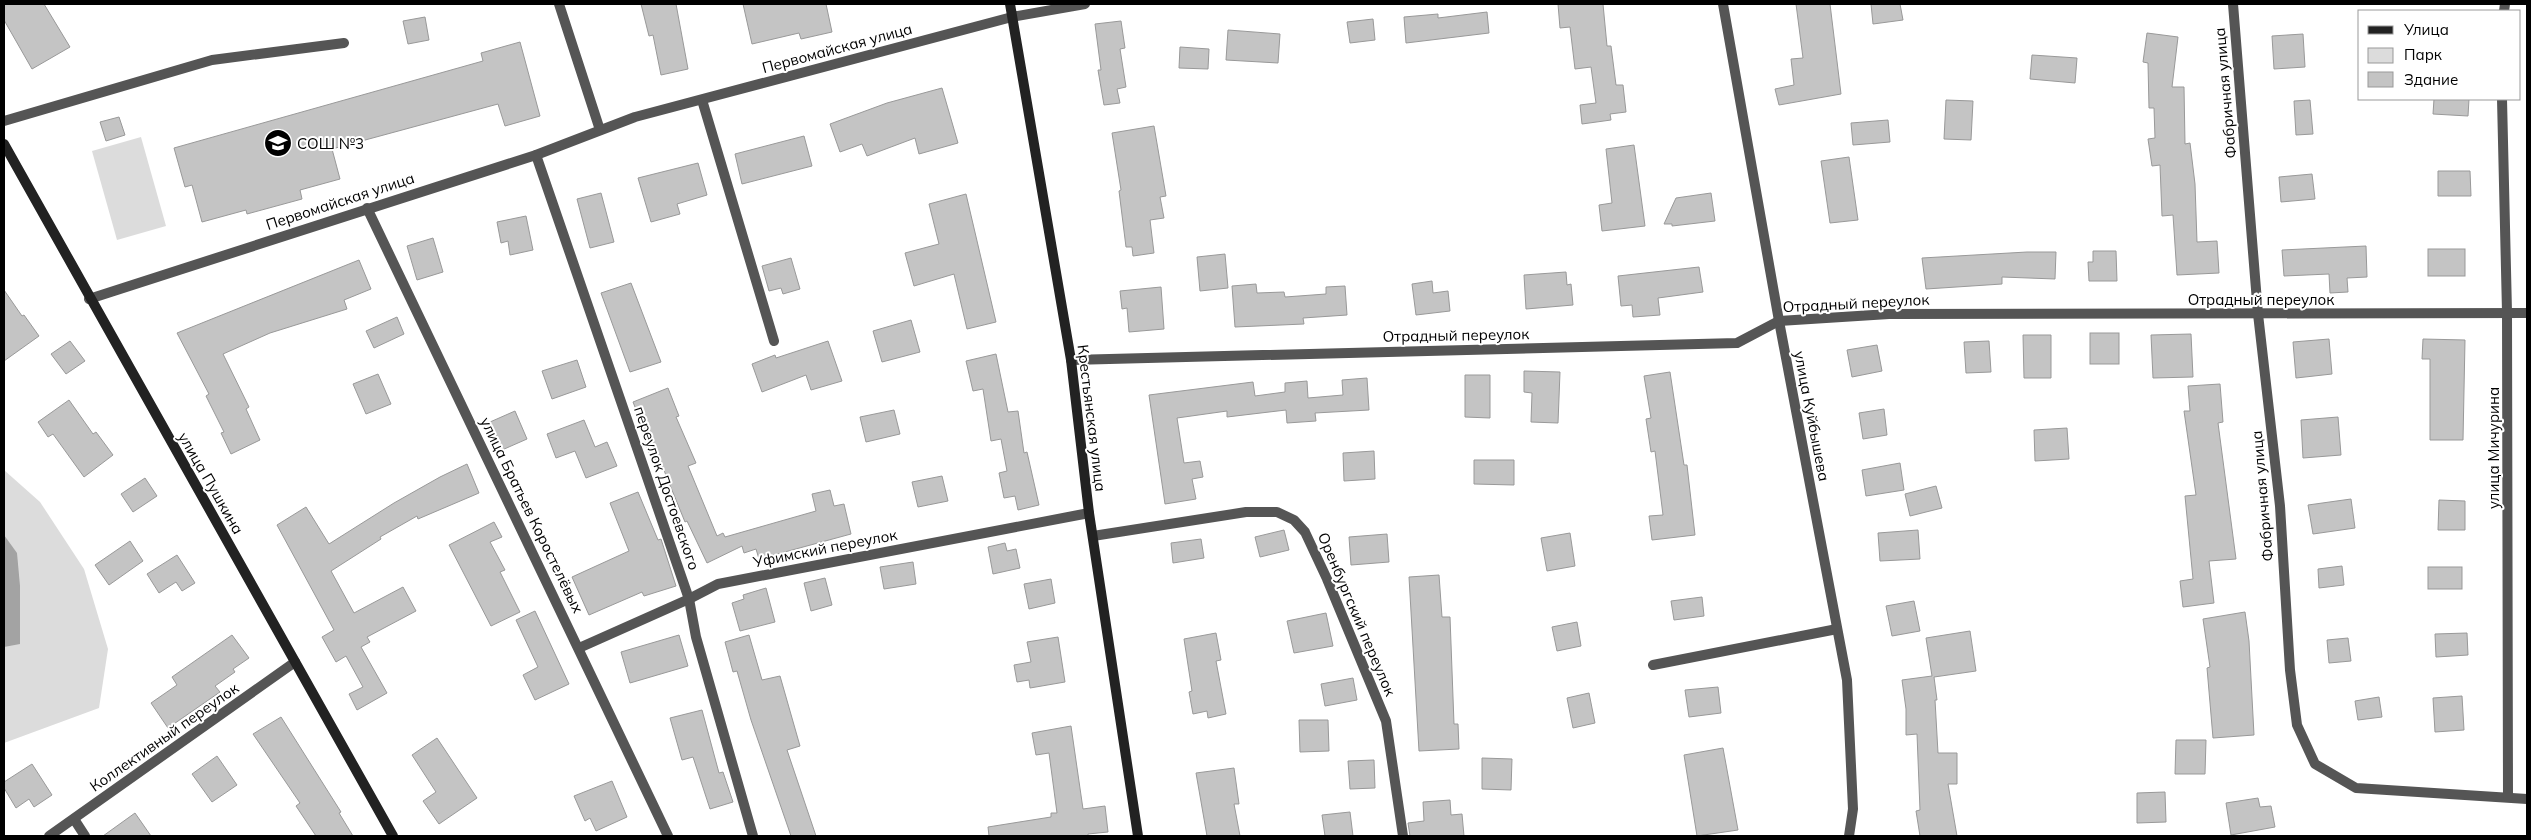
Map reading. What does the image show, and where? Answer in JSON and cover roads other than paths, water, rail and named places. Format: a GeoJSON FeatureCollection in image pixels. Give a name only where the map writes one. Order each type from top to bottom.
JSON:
{"type":"FeatureCollection","features":[{"type":"Feature","properties":{"kind":"street"},"geometry":{"type":"LineString","coordinates":[[559,4],[600,130]]}},
{"type":"Feature","properties":{"kind":"street","name":"Крестьянская улица"},"geometry":{"type":"LineString","coordinates":[[1010,4],[1071,360],[1089,512],[1138,836]]}},
{"type":"Feature","properties":{"kind":"street","name":"Первомайская улица"},"geometry":{"type":"LineString","coordinates":[[89,299],[536,155],[635,117],[1012,17],[1085,4]]}},
{"type":"Feature","properties":{"kind":"street","name":"улица Куйбышева"},"geometry":{"type":"LineString","coordinates":[[1723,4],[1778,321],[1847,680],[1853,809],[1849,836]]}},
{"type":"Feature","properties":{"kind":"street","name":"Фабричная улица"},"geometry":{"type":"LineString","coordinates":[[2233,4],[2258,314],[2280,506],[2290,670],[2297,725],[2315,764],[2356,788],[2527,799]]}},
{"type":"Feature","properties":{"kind":"street"},"geometry":{"type":"LineString","coordinates":[[4,121],[212,60],[344,44]]}},
{"type":"Feature","properties":{"kind":"street"},"geometry":{"type":"LineString","coordinates":[[702,100],[774,341]]}},
{"type":"Feature","properties":{"kind":"street","name":"улица Мичурина"},"geometry":{"type":"LineString","coordinates":[[2502,100],[2507,312],[2508,797]]}},
{"type":"Feature","properties":{"kind":"street","name":"улица Пушкина"},"geometry":{"type":"LineString","coordinates":[[4,144],[89,299],[393,836]]}},
{"type":"Feature","properties":{"kind":"street","name":"переулок Достоевского"},"geometry":{"type":"LineString","coordinates":[[536,155],[689,600],[696,638],[753,836]]}},
{"type":"Feature","properties":{"kind":"street","name":"улица Братьев Коростелёвых"},"geometry":{"type":"LineString","coordinates":[[367,208],[668,836]]}},
{"type":"Feature","properties":{"kind":"street","name":"Отрадный переулок"},"geometry":{"type":"LineString","coordinates":[[1071,360],[1737,343],[1778,321],[1890,314],[2527,313]]}},
{"type":"Feature","properties":{"kind":"street","name":"Уфимский переулок"},"geometry":{"type":"LineString","coordinates":[[579,648],[689,600],[718,584],[1089,512]]}},
{"type":"Feature","properties":{"kind":"street","name":"Оренбургский переулок"},"geometry":{"type":"LineString","coordinates":[[1093,536],[1246,512],[1277,512],[1294,520],[1305,532],[1327,579],[1386,721],[1403,836]]}},
{"type":"Feature","properties":{"kind":"street"},"geometry":{"type":"LineString","coordinates":[[1654,665],[1837,628]]}},
{"type":"Feature","properties":{"kind":"street","name":"Коллективный переулок"},"geometry":{"type":"LineString","coordinates":[[50,836],[295,662]]}},
{"type":"Feature","properties":{"kind":"street"},"geometry":{"type":"LineString","coordinates":[[74,819],[85,836]]}},
{"type":"Feature","properties":{"kind":"place","name":"СОШ №3"},"geometry":{"type":"Point","coordinates":[278,143]}}]}
